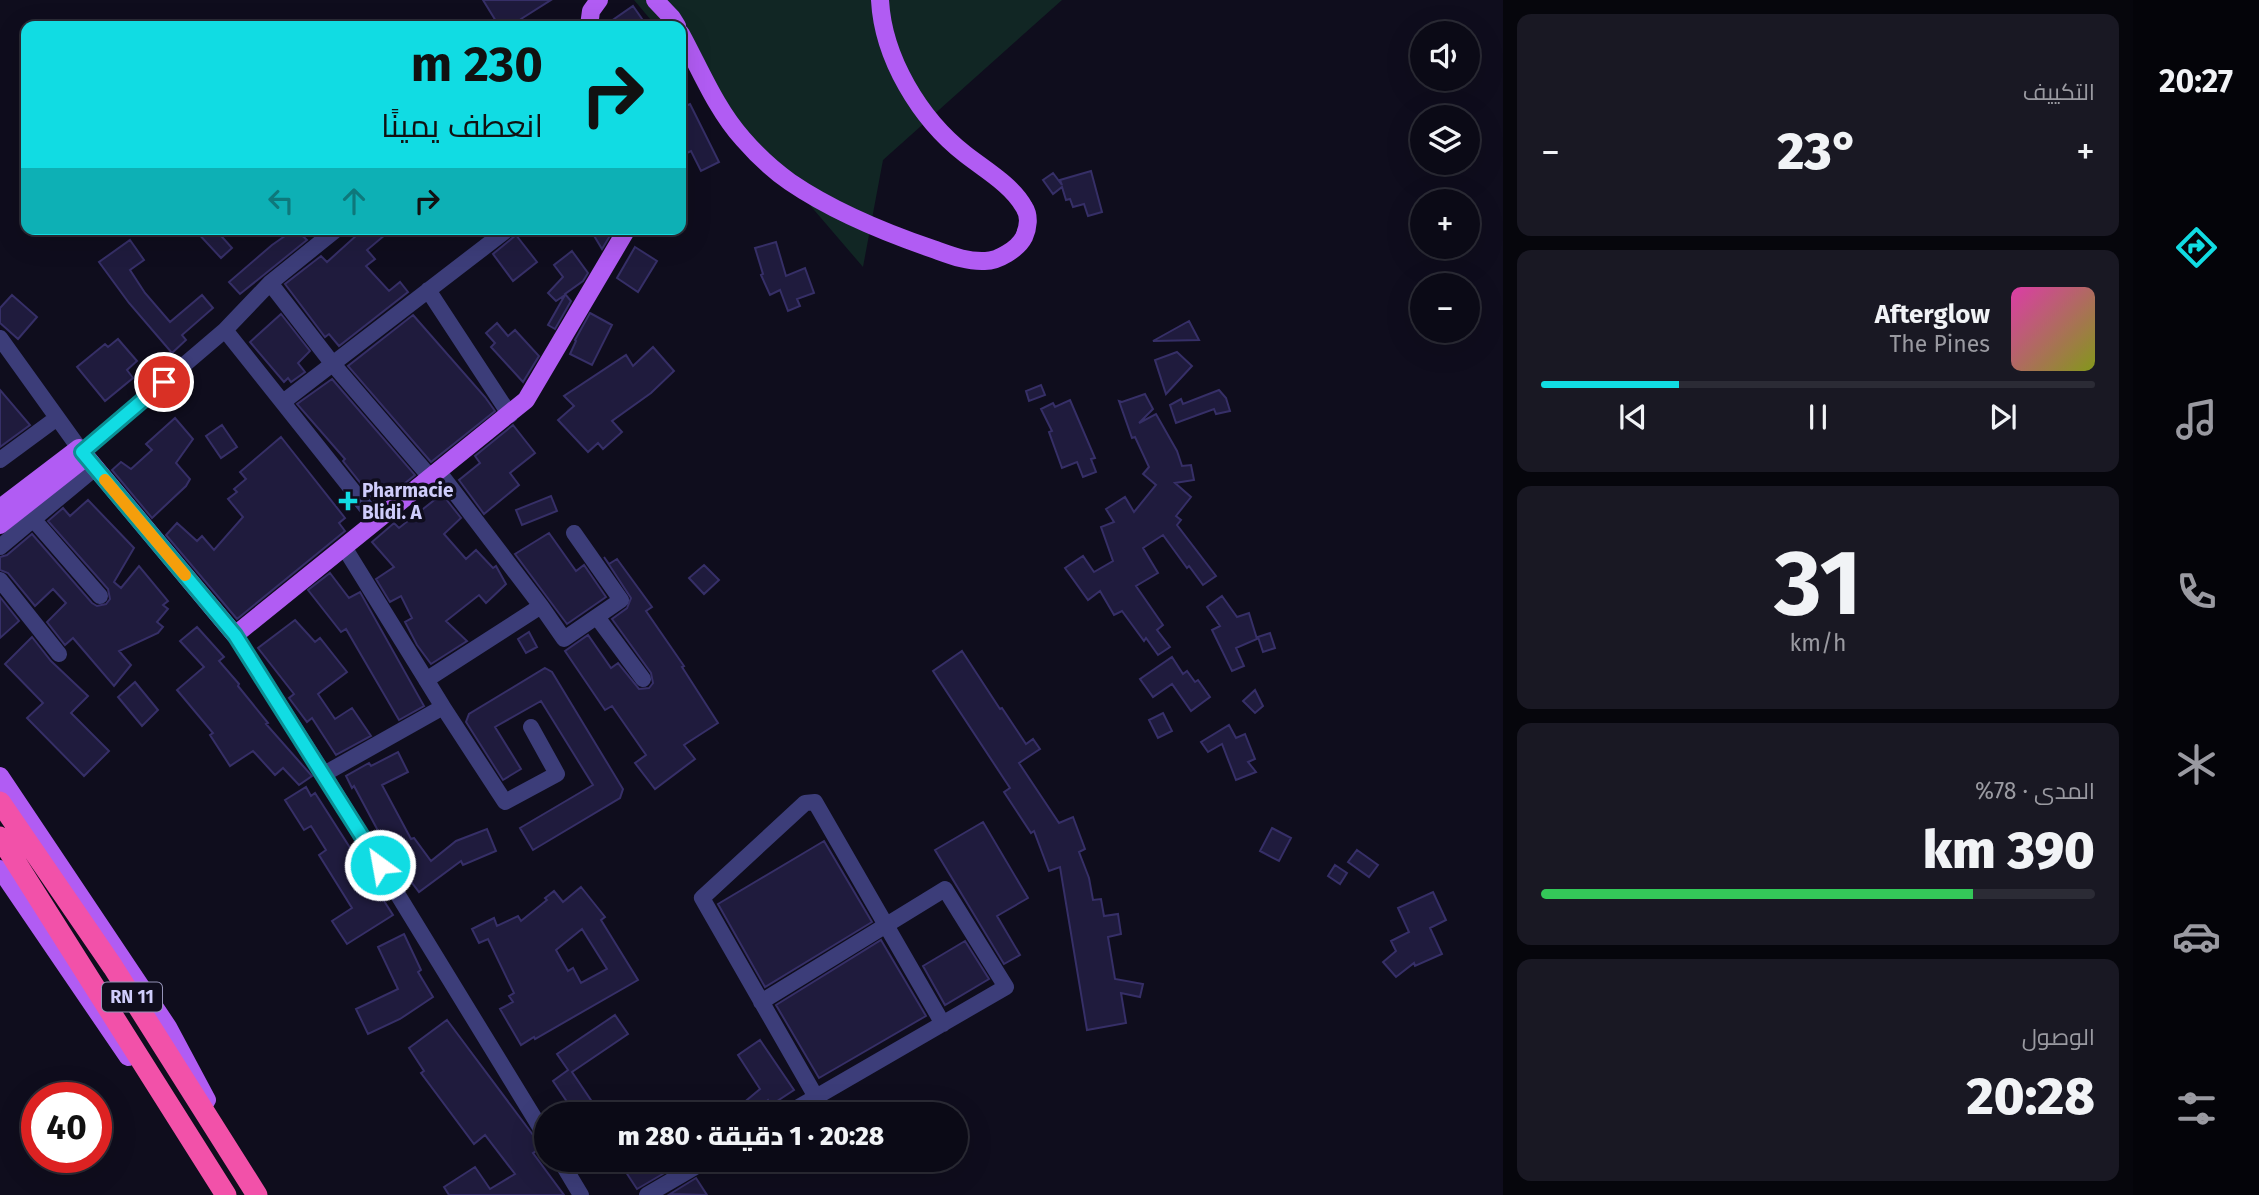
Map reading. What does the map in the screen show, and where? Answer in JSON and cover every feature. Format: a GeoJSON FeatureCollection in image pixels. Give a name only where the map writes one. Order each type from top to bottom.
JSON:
{"type":"FeatureCollection","features":[{"type":"Feature","properties":{"kind":"highway","name":"RN 11"},"geometry":{"type":"LineString","coordinates":[[0,802],[113,967],[258,1195]]}},
{"type":"Feature","properties":{"kind":"highway","name":"RN 11"},"geometry":{"type":"LineString","coordinates":[[0,836],[226,1195]]}},
{"type":"Feature","properties":{"kind":"main road"},"geometry":{"type":"LineString","coordinates":[[590,21],[591,11],[599,0]]}},
{"type":"Feature","properties":{"kind":"main road"},"geometry":{"type":"LineString","coordinates":[[655,0],[674,21]]}},
{"type":"Feature","properties":{"kind":"main road"},"geometry":{"type":"LineString","coordinates":[[686,43],[727,119],[761,158],[788,181],[836,210],[890,235],[962,259],[987,262],[1005,255],[1023,239],[1029,223],[1025,208],[1011,191],[961,151],[934,125],[914,97],[887,40],[880,0]]}},
{"type":"Feature","properties":{"kind":"main road"},"geometry":{"type":"LineString","coordinates":[[86,456],[235,635],[526,400],[623,235]]}},
{"type":"Feature","properties":{"kind":"main road"},"geometry":{"type":"LineString","coordinates":[[0,508],[86,456]]}},
{"type":"Feature","properties":{"kind":"main road"},"geometry":{"type":"LineString","coordinates":[[0,525],[86,456]]}},
{"type":"Feature","properties":{"kind":"main road"},"geometry":{"type":"LineString","coordinates":[[0,776],[168,1027],[258,1195]]}},
{"type":"Feature","properties":{"kind":"main road"},"geometry":{"type":"LineString","coordinates":[[0,869],[77,985],[226,1195]]}},
{"type":"Feature","properties":{"kind":"street"},"geometry":{"type":"LineString","coordinates":[[0,547],[33,519],[86,456],[225,330],[270,283],[330,235]]}},
{"type":"Feature","properties":{"kind":"street"},"geometry":{"type":"LineString","coordinates":[[283,401],[500,235]]}},
{"type":"Feature","properties":{"kind":"street"},"geometry":{"type":"LineString","coordinates":[[270,283],[332,363],[435,475],[541,606],[564,639],[621,600],[574,533]]}},
{"type":"Feature","properties":{"kind":"street"},"geometry":{"type":"LineString","coordinates":[[428,290],[510,415]]}},
{"type":"Feature","properties":{"kind":"street"},"geometry":{"type":"LineString","coordinates":[[225,330],[377,521]]}},
{"type":"Feature","properties":{"kind":"street"},"geometry":{"type":"LineString","coordinates":[[0,338],[86,456]]}},
{"type":"Feature","properties":{"kind":"street"},"geometry":{"type":"LineString","coordinates":[[0,460],[57,418]]}},
{"type":"Feature","properties":{"kind":"street"},"geometry":{"type":"LineString","coordinates":[[33,519],[100,596]]}},
{"type":"Feature","properties":{"kind":"street"},"geometry":{"type":"LineString","coordinates":[[344,547],[505,802],[557,774],[531,727]]}},
{"type":"Feature","properties":{"kind":"street"},"geometry":{"type":"LineString","coordinates":[[0,580],[59,654]]}},
{"type":"Feature","properties":{"kind":"street"},"geometry":{"type":"LineString","coordinates":[[426,680],[541,606]]}},
{"type":"Feature","properties":{"kind":"street"},"geometry":{"type":"LineString","coordinates":[[597,617],[643,679]]}},
{"type":"Feature","properties":{"kind":"street"},"geometry":{"type":"LineString","coordinates":[[235,635],[324,774],[534,1118]]}},
{"type":"Feature","properties":{"kind":"street"},"geometry":{"type":"LineString","coordinates":[[324,774],[443,707]]}},
{"type":"Feature","properties":{"kind":"street"},"geometry":{"type":"LineString","coordinates":[[816,1097],[702,898],[805,803],[815,802],[943,1024]]}},
{"type":"Feature","properties":{"kind":"street"},"geometry":{"type":"LineString","coordinates":[[761,1002],[945,889],[1006,987],[807,1102]]}},
{"type":"Feature","properties":{"kind":"street"},"geometry":{"type":"LineString","coordinates":[[567,1172],[580,1195]]}},
{"type":"Feature","properties":{"kind":"street"},"geometry":{"type":"LineString","coordinates":[[647,1195],[686,1172]]}},
{"type":"Feature","properties":{"kind":"green space"},"geometry":{"type":"Polygon","coordinates":[[[634,0],[1062,0],[883,160],[863,267],[686,61],[686,21],[652,21],[634,0]]]}},
{"type":"Feature","properties":{"kind":"building"},"geometry":{"type":"Polygon","coordinates":[[[483,0],[551,0],[521,19],[522,21],[496,21],[483,0]]]}},
{"type":"Feature","properties":{"kind":"building"},"geometry":{"type":"Polygon","coordinates":[[[633,6],[644,21],[611,21],[633,6]]]}},
{"type":"Feature","properties":{"kind":"building"},"geometry":{"type":"Polygon","coordinates":[[[690,104],[719,162],[701,171],[691,151],[686,154],[686,106],[690,104]]]}},
{"type":"Feature","properties":{"kind":"building"},"geometry":{"type":"Polygon","coordinates":[[[1091,171],[1102,212],[1088,216],[1084,204],[1073,207],[1070,199],[1066,200],[1062,187],[1053,194],[1043,180],[1053,173],[1062,185],[1060,180],[1091,171]]]}},
{"type":"Feature","properties":{"kind":"building"},"geometry":{"type":"Polygon","coordinates":[[[200,235],[220,235],[232,248],[221,258],[200,235]]]}},
{"type":"Feature","properties":{"kind":"building"},"geometry":{"type":"Polygon","coordinates":[[[286,235],[302,235],[307,240],[240,294],[229,282],[286,235]]]}},
{"type":"Feature","properties":{"kind":"building"},"geometry":{"type":"Polygon","coordinates":[[[357,235],[385,235],[367,250],[375,259],[366,266],[389,291],[400,282],[408,292],[339,346],[329,334],[325,337],[285,284],[321,256],[327,262],[357,235]]]}},
{"type":"Feature","properties":{"kind":"building"},"geometry":{"type":"Polygon","coordinates":[[[516,235],[537,262],[513,281],[493,254],[516,235]]]}},
{"type":"Feature","properties":{"kind":"building"},"geometry":{"type":"Polygon","coordinates":[[[594,235],[610,235],[602,249],[594,235]]]}},
{"type":"Feature","properties":{"kind":"building"},"geometry":{"type":"Polygon","coordinates":[[[130,240],[144,260],[130,270],[145,293],[170,322],[202,295],[213,308],[182,335],[186,340],[172,353],[129,303],[99,262],[130,240]]]}},
{"type":"Feature","properties":{"kind":"building"},"geometry":{"type":"Polygon","coordinates":[[[776,242],[786,276],[805,268],[814,293],[797,299],[800,306],[788,311],[780,290],[770,295],[761,275],[763,274],[755,248],[776,242]]]}},
{"type":"Feature","properties":{"kind":"building"},"geometry":{"type":"Polygon","coordinates":[[[635,247],[657,261],[638,292],[617,278],[635,247]]]}},
{"type":"Feature","properties":{"kind":"building"},"geometry":{"type":"Polygon","coordinates":[[[572,251],[588,273],[583,281],[565,294],[571,301],[555,329],[548,325],[565,295],[556,301],[548,293],[563,277],[554,265],[572,251]]]}},
{"type":"Feature","properties":{"kind":"building"},"geometry":{"type":"Polygon","coordinates":[[[12,295],[37,317],[18,339],[0,323],[0,308],[12,295]]]}},
{"type":"Feature","properties":{"kind":"building"},"geometry":{"type":"Polygon","coordinates":[[[590,313],[612,325],[592,365],[570,354],[590,313]]]}},
{"type":"Feature","properties":{"kind":"building"},"geometry":{"type":"Polygon","coordinates":[[[281,314],[310,351],[298,363],[305,372],[291,382],[288,378],[284,382],[250,342],[281,314]]]}},
{"type":"Feature","properties":{"kind":"building"},"geometry":{"type":"Polygon","coordinates":[[[413,315],[495,411],[431,462],[348,366],[413,315]]]}},
{"type":"Feature","properties":{"kind":"building"},"geometry":{"type":"Polygon","coordinates":[[[1189,321],[1199,340],[1153,341],[1189,321]]]}},
{"type":"Feature","properties":{"kind":"building"},"geometry":{"type":"Polygon","coordinates":[[[497,323],[508,336],[515,330],[539,356],[523,382],[491,347],[495,343],[486,333],[497,323]]]}},
{"type":"Feature","properties":{"kind":"building"},"geometry":{"type":"Polygon","coordinates":[[[118,339],[137,361],[127,370],[133,378],[105,401],[77,367],[105,344],[108,347],[118,339]]]}},
{"type":"Feature","properties":{"kind":"building"},"geometry":{"type":"Polygon","coordinates":[[[653,347],[674,371],[651,393],[612,421],[622,432],[603,449],[598,443],[588,452],[558,420],[574,406],[564,396],[626,355],[633,366],[653,347]]]}},
{"type":"Feature","properties":{"kind":"building"},"geometry":{"type":"Polygon","coordinates":[[[1177,352],[1192,366],[1166,394],[1155,360],[1177,352]]]}},
{"type":"Feature","properties":{"kind":"building"},"geometry":{"type":"Polygon","coordinates":[[[332,379],[415,475],[378,505],[343,461],[345,459],[297,404],[332,379]]]}},
{"type":"Feature","properties":{"kind":"building"},"geometry":{"type":"Polygon","coordinates":[[[1041,385],[1045,395],[1029,401],[1026,391],[1041,385]]]}},
{"type":"Feature","properties":{"kind":"building"},"geometry":{"type":"Polygon","coordinates":[[[0,390],[30,425],[0,447],[0,390]]]}},
{"type":"Feature","properties":{"kind":"building"},"geometry":{"type":"Polygon","coordinates":[[[1219,390],[1226,398],[1230,411],[1216,414],[1214,409],[1176,423],[1170,405],[1181,399],[1183,404],[1219,390]]]}},
{"type":"Feature","properties":{"kind":"building"},"geometry":{"type":"Polygon","coordinates":[[[1145,394],[1153,409],[1139,423],[1156,414],[1177,451],[1182,466],[1191,465],[1194,480],[1175,483],[1191,497],[1176,516],[1181,520],[1177,525],[1216,576],[1203,585],[1163,535],[1143,548],[1158,573],[1136,586],[1163,625],[1157,630],[1170,647],[1158,655],[1122,611],[1114,615],[1100,591],[1088,600],[1065,568],[1083,556],[1094,572],[1113,561],[1101,527],[1114,522],[1106,509],[1125,497],[1134,512],[1156,485],[1143,474],[1149,467],[1135,437],[1132,438],[1119,401],[1145,394]]]}},
{"type":"Feature","properties":{"kind":"building"},"geometry":{"type":"Polygon","coordinates":[[[1070,400],[1095,458],[1091,459],[1096,472],[1083,477],[1077,462],[1062,468],[1049,432],[1052,431],[1041,409],[1053,403],[1055,407],[1070,400]]]}},
{"type":"Feature","properties":{"kind":"building"},"geometry":{"type":"Polygon","coordinates":[[[175,418],[193,439],[176,463],[190,479],[152,518],[112,470],[121,462],[131,469],[152,450],[146,444],[175,418]]]}},
{"type":"Feature","properties":{"kind":"building"},"geometry":{"type":"Polygon","coordinates":[[[222,425],[237,447],[221,458],[206,436],[222,425]]]}},
{"type":"Feature","properties":{"kind":"building"},"geometry":{"type":"Polygon","coordinates":[[[513,425],[535,453],[510,473],[519,485],[484,514],[459,480],[480,463],[475,456],[513,425]]]}},
{"type":"Feature","properties":{"kind":"building"},"geometry":{"type":"Polygon","coordinates":[[[281,437],[345,518],[339,523],[345,531],[237,619],[166,535],[177,523],[197,541],[202,536],[214,550],[243,517],[228,499],[237,492],[234,489],[246,479],[240,472],[281,437]]]}},
{"type":"Feature","properties":{"kind":"building"},"geometry":{"type":"Polygon","coordinates":[[[442,494],[461,518],[444,534],[466,559],[476,550],[493,568],[496,566],[506,584],[486,603],[479,595],[446,621],[467,641],[431,664],[405,622],[412,618],[401,596],[390,602],[376,579],[394,567],[372,542],[394,523],[399,528],[442,494]]]}},
{"type":"Feature","properties":{"kind":"building"},"geometry":{"type":"Polygon","coordinates":[[[551,496],[557,511],[522,525],[516,510],[551,496]]]}},
{"type":"Feature","properties":{"kind":"building"},"geometry":{"type":"Polygon","coordinates":[[[88,500],[134,548],[114,582],[121,588],[139,566],[168,601],[163,605],[168,609],[157,622],[163,627],[158,633],[119,651],[131,665],[114,686],[73,638],[65,645],[47,622],[66,603],[53,589],[35,606],[8,573],[0,570],[0,557],[7,555],[32,534],[92,603],[97,606],[106,604],[110,599],[108,589],[48,521],[63,508],[70,516],[88,500]]]}},
{"type":"Feature","properties":{"kind":"building"},"geometry":{"type":"Polygon","coordinates":[[[549,533],[576,571],[584,565],[606,597],[567,624],[515,554],[549,533]]]}},
{"type":"Feature","properties":{"kind":"building"},"geometry":{"type":"Polygon","coordinates":[[[604,557],[609,564],[617,559],[652,607],[646,611],[684,666],[682,667],[718,723],[684,745],[695,759],[655,789],[635,763],[646,755],[612,706],[605,710],[565,651],[588,635],[611,668],[618,663],[639,689],[649,688],[653,683],[651,673],[612,619],[627,608],[631,598],[604,557]]]}},
{"type":"Feature","properties":{"kind":"building"},"geometry":{"type":"Polygon","coordinates":[[[704,565],[719,580],[704,594],[689,578],[704,565]]]}},
{"type":"Feature","properties":{"kind":"building"},"geometry":{"type":"Polygon","coordinates":[[[330,573],[349,598],[360,592],[424,706],[399,720],[346,629],[341,632],[308,590],[330,573]]]}},
{"type":"Feature","properties":{"kind":"building"},"geometry":{"type":"Polygon","coordinates":[[[1222,596],[1237,617],[1249,613],[1257,639],[1236,648],[1244,666],[1232,671],[1212,630],[1220,626],[1207,607],[1222,596]]]}},
{"type":"Feature","properties":{"kind":"building"},"geometry":{"type":"Polygon","coordinates":[[[0,597],[19,621],[0,638],[0,597]]]}},
{"type":"Feature","properties":{"kind":"building"},"geometry":{"type":"Polygon","coordinates":[[[295,620],[315,642],[320,638],[347,672],[318,694],[335,719],[352,708],[371,736],[336,755],[312,718],[307,722],[289,698],[294,694],[258,648],[295,620]]]}},
{"type":"Feature","properties":{"kind":"building"},"geometry":{"type":"Polygon","coordinates":[[[197,627],[224,657],[219,661],[239,684],[268,723],[266,724],[312,776],[299,785],[283,768],[275,775],[253,751],[230,766],[210,735],[213,733],[177,690],[204,667],[180,641],[197,627]]]}},
{"type":"Feature","properties":{"kind":"building"},"geometry":{"type":"Polygon","coordinates":[[[529,632],[537,647],[526,653],[518,639],[529,632]]]}},
{"type":"Feature","properties":{"kind":"building"},"geometry":{"type":"Polygon","coordinates":[[[1270,633],[1275,648],[1263,652],[1258,637],[1270,633]]]}},
{"type":"Feature","properties":{"kind":"building"},"geometry":{"type":"Polygon","coordinates":[[[32,637],[51,661],[88,696],[71,713],[109,751],[84,776],[27,718],[43,703],[5,664],[32,637]]]}},
{"type":"Feature","properties":{"kind":"building"},"geometry":{"type":"Polygon","coordinates":[[[962,651],[1026,744],[1033,739],[1040,749],[1019,763],[1059,823],[1073,817],[1085,849],[1079,852],[1089,878],[1093,900],[1101,899],[1104,916],[1118,914],[1121,934],[1108,937],[1115,979],[1143,984],[1140,997],[1121,993],[1126,1023],[1087,1030],[1060,867],[1049,871],[1034,831],[1031,833],[1004,792],[1010,788],[933,671],[962,651]]]}},
{"type":"Feature","properties":{"kind":"building"},"geometry":{"type":"Polygon","coordinates":[[[1172,657],[1183,674],[1187,671],[1195,682],[1198,680],[1210,697],[1191,711],[1172,684],[1153,697],[1140,679],[1172,657]]]}},
{"type":"Feature","properties":{"kind":"building"},"geometry":{"type":"Polygon","coordinates":[[[545,668],[552,672],[623,789],[620,798],[533,850],[520,828],[593,785],[541,701],[495,727],[521,769],[503,780],[466,722],[469,714],[545,668]]]}},
{"type":"Feature","properties":{"kind":"building"},"geometry":{"type":"Polygon","coordinates":[[[135,682],[158,710],[142,726],[118,697],[135,682]]]}},
{"type":"Feature","properties":{"kind":"building"},"geometry":{"type":"Polygon","coordinates":[[[1255,690],[1263,706],[1255,713],[1243,701],[1255,690]]]}},
{"type":"Feature","properties":{"kind":"building"},"geometry":{"type":"Polygon","coordinates":[[[1163,713],[1172,731],[1158,738],[1149,720],[1163,713]]]}},
{"type":"Feature","properties":{"kind":"building"},"geometry":{"type":"Polygon","coordinates":[[[1229,725],[1236,738],[1245,734],[1255,759],[1248,762],[1256,772],[1236,780],[1222,744],[1208,752],[1201,742],[1229,725]]]}},
{"type":"Feature","properties":{"kind":"building"},"geometry":{"type":"Polygon","coordinates":[[[398,752],[408,772],[382,785],[411,839],[414,838],[431,861],[456,841],[487,829],[496,851],[463,865],[461,861],[419,892],[391,855],[346,776],[369,763],[371,766],[398,752]]]}},
{"type":"Feature","properties":{"kind":"building"},"geometry":{"type":"Polygon","coordinates":[[[306,787],[311,796],[315,793],[393,915],[347,944],[332,921],[352,908],[319,855],[326,850],[311,826],[304,830],[285,800],[306,787]]]}},
{"type":"Feature","properties":{"kind":"building"},"geometry":{"type":"Polygon","coordinates":[[[983,822],[1028,898],[997,916],[1020,955],[1004,964],[935,850],[983,822]]]}},
{"type":"Feature","properties":{"kind":"building"},"geometry":{"type":"Polygon","coordinates":[[[1272,828],[1291,838],[1279,861],[1260,851],[1272,828]]]}},
{"type":"Feature","properties":{"kind":"building"},"geometry":{"type":"Polygon","coordinates":[[[824,841],[872,922],[765,987],[718,904],[824,841]]]}},
{"type":"Feature","properties":{"kind":"building"},"geometry":{"type":"Polygon","coordinates":[[[1357,850],[1378,865],[1369,877],[1348,862],[1357,850]]]}},
{"type":"Feature","properties":{"kind":"building"},"geometry":{"type":"Polygon","coordinates":[[[1335,865],[1347,873],[1340,884],[1328,876],[1335,865]]]}},
{"type":"Feature","properties":{"kind":"building"},"geometry":{"type":"Polygon","coordinates":[[[581,887],[605,917],[601,920],[638,980],[521,1045],[500,1009],[513,1002],[509,996],[514,993],[488,939],[479,943],[472,929],[494,918],[497,926],[518,916],[521,921],[554,891],[563,902],[581,887]],[[582,929],[556,950],[568,971],[573,968],[581,983],[607,969],[582,929]]]}},
{"type":"Feature","properties":{"kind":"building"},"geometry":{"type":"Polygon","coordinates":[[[1433,892],[1446,920],[1430,928],[1442,954],[1415,966],[1414,963],[1396,977],[1383,962],[1396,951],[1391,941],[1409,932],[1398,908],[1433,892]]]}},
{"type":"Feature","properties":{"kind":"building"},"geometry":{"type":"Polygon","coordinates":[[[404,934],[421,970],[418,972],[433,997],[400,1019],[368,1034],[356,1009],[398,989],[378,947],[404,934]]]}},
{"type":"Feature","properties":{"kind":"building"},"geometry":{"type":"Polygon","coordinates":[[[881,940],[926,1016],[819,1078],[776,1005],[881,940]]]}},
{"type":"Feature","properties":{"kind":"building"},"geometry":{"type":"Polygon","coordinates":[[[965,941],[989,979],[945,1005],[923,966],[965,941]]]}},
{"type":"Feature","properties":{"kind":"building"},"geometry":{"type":"Polygon","coordinates":[[[615,1015],[628,1034],[572,1072],[592,1102],[567,1102],[553,1081],[568,1070],[557,1054],[615,1015]]]}},
{"type":"Feature","properties":{"kind":"building"},"geometry":{"type":"Polygon","coordinates":[[[447,1020],[534,1136],[534,1172],[547,1172],[564,1195],[449,1195],[444,1187],[475,1167],[490,1189],[515,1174],[485,1135],[474,1144],[421,1073],[424,1071],[409,1048],[447,1020]]]}},
{"type":"Feature","properties":{"kind":"building"},"geometry":{"type":"Polygon","coordinates":[[[760,1040],[794,1090],[776,1102],[744,1102],[760,1089],[738,1055],[760,1040]]]}},
{"type":"Feature","properties":{"kind":"building"},"geometry":{"type":"Polygon","coordinates":[[[626,1172],[666,1172],[637,1189],[626,1172]]]}},
{"type":"Feature","properties":{"kind":"building"},"geometry":{"type":"Polygon","coordinates":[[[696,1178],[707,1195],[670,1194],[696,1178]]]}},
{"type":"Feature","properties":{"kind":"slow traffic"},"geometry":{"type":"LineString","coordinates":[[105,480],[185,575]]}},
{"type":"Feature","properties":{"kind":"place","name":"Pharmacie Blidi. A"},"geometry":{"type":"Point","coordinates":[348,501]}},
{"type":"Feature","properties":{"kind":"route"},"geometry":{"type":"LineString","coordinates":[[164,382],[82,452],[235,635],[380,865]]}}]}
